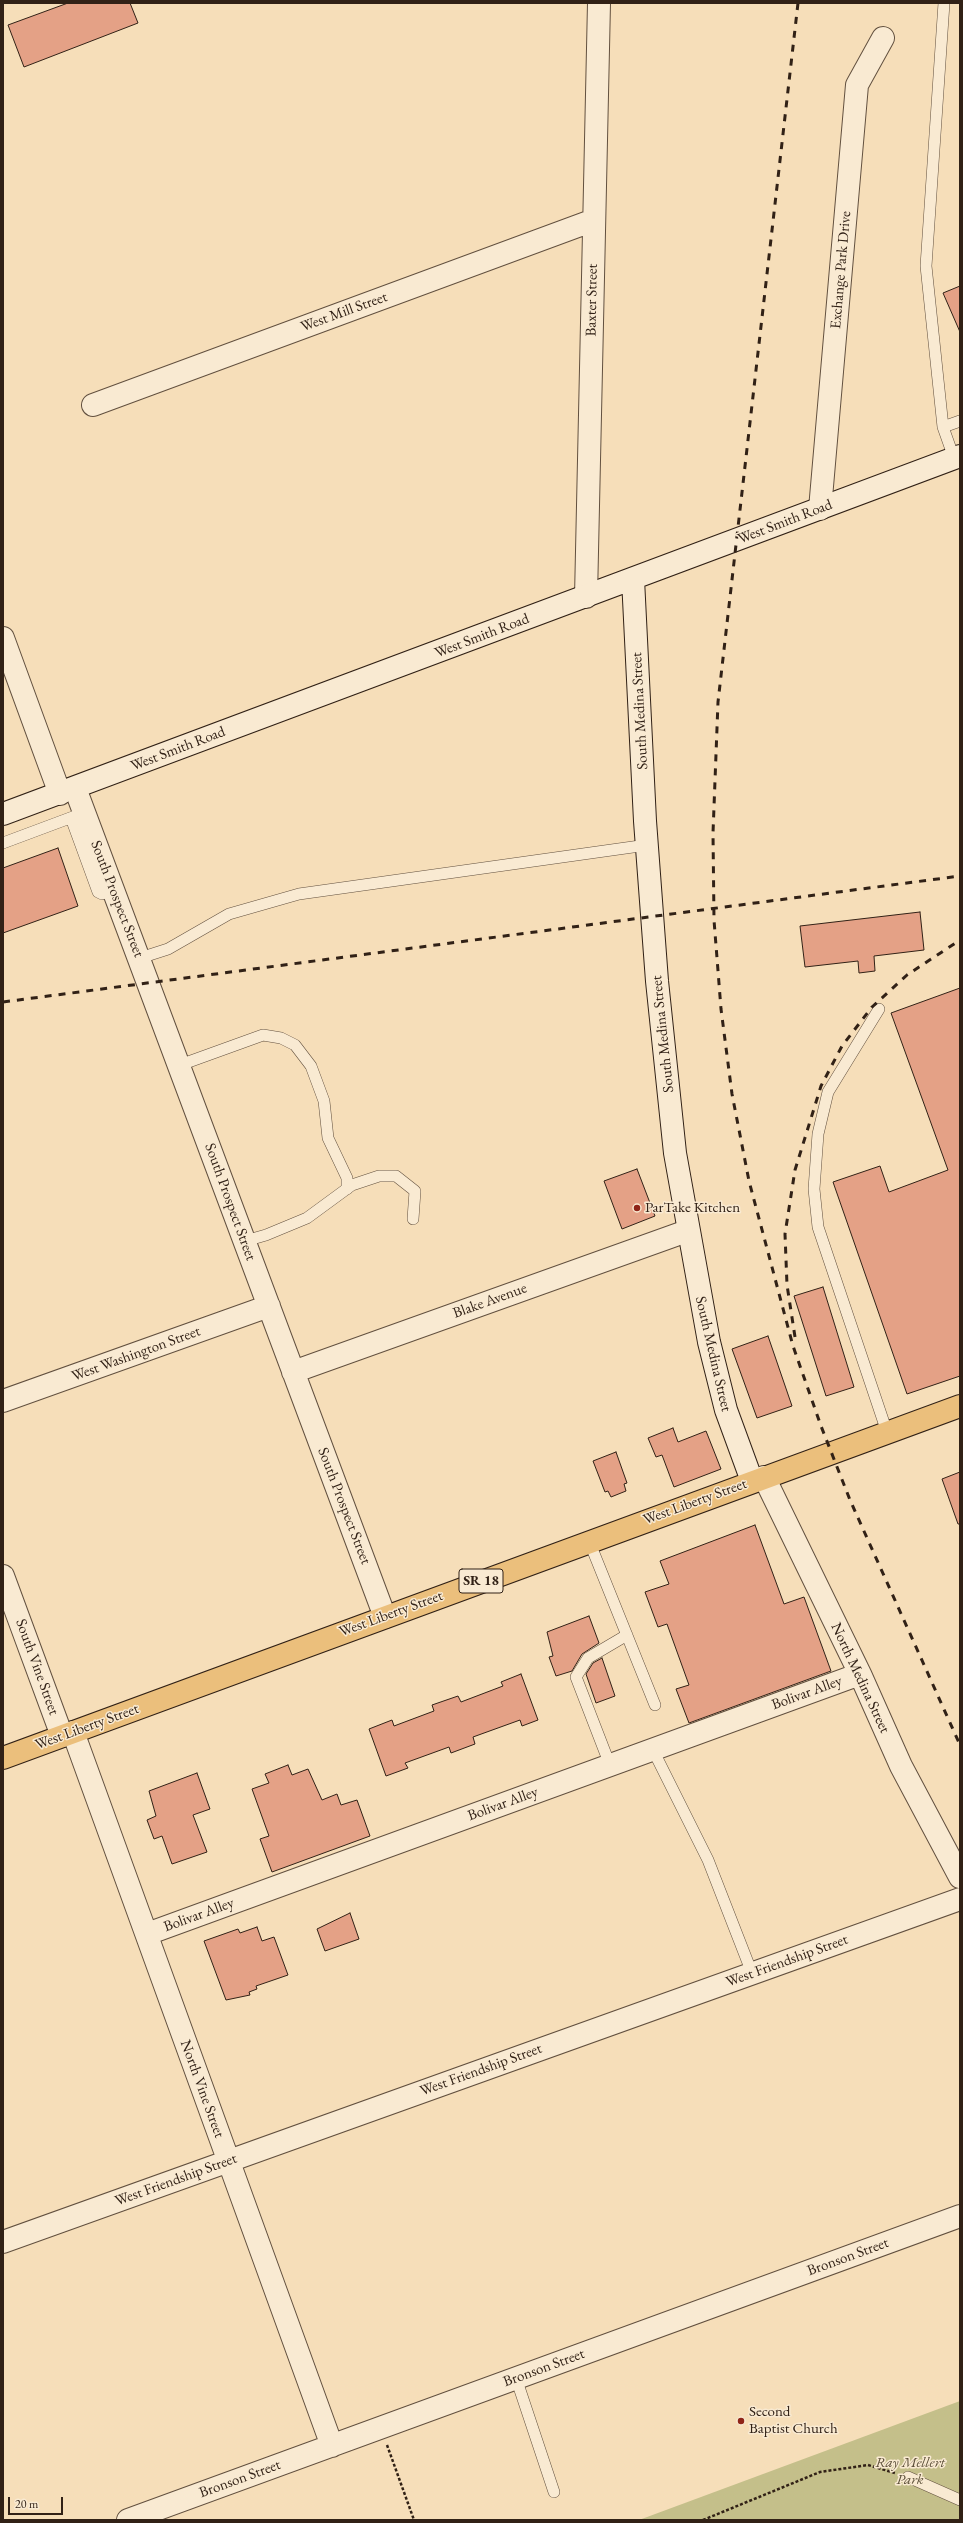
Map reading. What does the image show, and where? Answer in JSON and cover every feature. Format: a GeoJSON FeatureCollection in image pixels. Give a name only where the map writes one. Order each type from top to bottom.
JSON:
{"type":"FeatureCollection","features":[{"type":"Feature","properties":{"kind":"highway","name":"West Liberty Street"},"geometry":{"type":"LineString","coordinates":[[3,1758],[385,1616],[960,1406]]}},
{"type":"Feature","properties":{"kind":"street","name":"Baxter Street"},"geometry":{"type":"LineString","coordinates":[[586,597],[599,3]]}},
{"type":"Feature","properties":{"kind":"street","name":"Exchange Park Drive"},"geometry":{"type":"LineString","coordinates":[[820,509],[857,85],[883,38]]}},
{"type":"Feature","properties":{"kind":"street","name":"West Mill Street"},"geometry":{"type":"LineString","coordinates":[[93,405],[594,220]]}},
{"type":"Feature","properties":{"kind":"street","name":"West Smith Road"},"geometry":{"type":"LineString","coordinates":[[3,814],[957,457]]}},
{"type":"Feature","properties":{"kind":"street","name":"South Medina Street"},"geometry":{"type":"LineString","coordinates":[[633,578],[647,845],[662,1035],[675,1153],[709,1342],[726,1410],[758,1479]]}},
{"type":"Feature","properties":{"kind":"street","name":"South Prospect Street"},"geometry":{"type":"LineString","coordinates":[[3,638],[67,791],[114,890],[385,1616]]}},
{"type":"Feature","properties":{"kind":"street","name":"Blake Avenue"},"geometry":{"type":"LineString","coordinates":[[293,1372],[688,1231]]}},
{"type":"Feature","properties":{"kind":"street","name":"West Washington Street"},"geometry":{"type":"LineString","coordinates":[[3,1401],[269,1306]]}},
{"type":"Feature","properties":{"kind":"street","name":"North Medina Street"},"geometry":{"type":"LineString","coordinates":[[758,1479],[860,1674],[901,1766],[960,1877]]}},
{"type":"Feature","properties":{"kind":"street","name":"South Vine Street"},"geometry":{"type":"LineString","coordinates":[[3,1576],[68,1734]]}},
{"type":"Feature","properties":{"kind":"street","name":"Bolivar Alley"},"geometry":{"type":"LineString","coordinates":[[146,1934],[860,1674]]}},
{"type":"Feature","properties":{"kind":"street","name":"North Vine Street"},"geometry":{"type":"LineString","coordinates":[[68,1734],[146,1934],[332,2446]]}},
{"type":"Feature","properties":{"kind":"street","name":"West Friendship Street"},"geometry":{"type":"LineString","coordinates":[[3,2242],[960,1899]]}},
{"type":"Feature","properties":{"kind":"street","name":"Bronson Street"},"geometry":{"type":"LineString","coordinates":[[128,2520],[960,2216]]}},
{"type":"Feature","properties":{"kind":"lane"},"geometry":{"type":"LineString","coordinates":[[944,3],[926,266],[943,427],[957,457]]}},
{"type":"Feature","properties":{"kind":"lane"},"geometry":{"type":"LineString","coordinates":[[943,427],[960,421]]}},
{"type":"Feature","properties":{"kind":"lane"},"geometry":{"type":"LineString","coordinates":[[3,843],[78,815]]}},
{"type":"Feature","properties":{"kind":"lane"},"geometry":{"type":"LineString","coordinates":[[140,958],[168,949],[229,914],[299,894],[647,845]]}},
{"type":"Feature","properties":{"kind":"lane"},"geometry":{"type":"LineString","coordinates":[[879,1010],[828,1092],[818,1134],[814,1189],[818,1227],[887,1432]]}},
{"type":"Feature","properties":{"kind":"lane"},"geometry":{"type":"LineString","coordinates":[[180,1065],[262,1035],[281,1038],[295,1045],[311,1066],[324,1101],[328,1138],[347,1178],[347,1189]]}},
{"type":"Feature","properties":{"kind":"lane"},"geometry":{"type":"LineString","coordinates":[[245,1240],[266,1235],[307,1218],[347,1189],[379,1176],[396,1176],[415,1191],[413,1218]]}},
{"type":"Feature","properties":{"kind":"lane"},"geometry":{"type":"LineString","coordinates":[[589,1541],[655,1704]]}},
{"type":"Feature","properties":{"kind":"lane"},"geometry":{"type":"LineString","coordinates":[[610,1765],[576,1677],[588,1658],[627,1635]]}},
{"type":"Feature","properties":{"kind":"lane"},"geometry":{"type":"LineString","coordinates":[[653,1750],[708,1860],[752,1973]]}},
{"type":"Feature","properties":{"kind":"lane"},"geometry":{"type":"LineString","coordinates":[[516,2378],[554,2492]]}},
{"type":"Feature","properties":{"kind":"lane"},"geometry":{"type":"LineString","coordinates":[[908,2477],[960,2500]]}},
{"type":"Feature","properties":{"kind":"path"},"geometry":{"type":"LineString","coordinates":[[380,2428],[414,2520]]}},
{"type":"Feature","properties":{"kind":"path"},"geometry":{"type":"LineString","coordinates":[[703,2520],[820,2472],[868,2465],[908,2477]]}},
{"type":"Feature","properties":{"kind":"green space","name":"Ray Mellert Park"},"geometry":{"type":"Polygon","coordinates":[[[960,2401],[960,2520],[639,2520],[960,2401]]]}},
{"type":"Feature","properties":{"kind":"building"},"geometry":{"type":"Polygon","coordinates":[[[68,3],[130,3],[138,23],[24,67],[8,25],[68,3]]]}},
{"type":"Feature","properties":{"kind":"building"},"geometry":{"type":"Polygon","coordinates":[[[960,286],[960,332],[943,293],[960,286]]]}},
{"type":"Feature","properties":{"kind":"building"},"geometry":{"type":"Polygon","coordinates":[[[58,848],[78,906],[3,933],[3,868],[58,848]]]}},
{"type":"Feature","properties":{"kind":"building"},"geometry":{"type":"Polygon","coordinates":[[[920,912],[924,950],[874,956],[875,971],[859,973],[858,961],[805,967],[800,926],[920,912]]]}},
{"type":"Feature","properties":{"kind":"building"},"geometry":{"type":"Polygon","coordinates":[[[960,988],[960,1376],[907,1394],[833,1182],[880,1166],[889,1192],[948,1170],[891,1013],[960,988]]]}},
{"type":"Feature","properties":{"kind":"building"},"geometry":{"type":"Polygon","coordinates":[[[637,1169],[655,1216],[622,1229],[604,1181],[637,1169]]]}},
{"type":"Feature","properties":{"kind":"building"},"geometry":{"type":"Polygon","coordinates":[[[823,1287],[854,1387],[826,1396],[794,1296],[823,1287]]]}},
{"type":"Feature","properties":{"kind":"building"},"geometry":{"type":"Polygon","coordinates":[[[768,1336],[792,1406],[757,1418],[732,1349],[768,1336]]]}},
{"type":"Feature","properties":{"kind":"building"},"geometry":{"type":"Polygon","coordinates":[[[673,1428],[678,1442],[706,1431],[721,1469],[674,1487],[662,1455],[656,1457],[648,1438],[673,1428]]]}},
{"type":"Feature","properties":{"kind":"building"},"geometry":{"type":"Polygon","coordinates":[[[616,1452],[627,1483],[624,1484],[626,1491],[611,1497],[608,1491],[605,1492],[593,1461],[616,1452]]]}},
{"type":"Feature","properties":{"kind":"building"},"geometry":{"type":"Polygon","coordinates":[[[960,1472],[960,1524],[958,1524],[942,1479],[960,1472]]]}},
{"type":"Feature","properties":{"kind":"building"},"geometry":{"type":"Polygon","coordinates":[[[755,1525],[784,1604],[804,1597],[831,1671],[689,1723],[676,1689],[689,1685],[667,1624],[658,1627],[645,1592],[669,1584],[660,1561],[755,1525]]]}},
{"type":"Feature","properties":{"kind":"building"},"geometry":{"type":"Polygon","coordinates":[[[589,1616],[599,1643],[582,1654],[572,1671],[556,1676],[549,1657],[553,1656],[547,1632],[589,1616]]]}},
{"type":"Feature","properties":{"kind":"building"},"geometry":{"type":"Polygon","coordinates":[[[602,1658],[615,1696],[596,1703],[586,1674],[593,1663],[602,1658]]]}},
{"type":"Feature","properties":{"kind":"building"},"geometry":{"type":"Polygon","coordinates":[[[521,1674],[538,1720],[522,1726],[520,1720],[473,1737],[475,1744],[451,1753],[449,1747],[405,1763],[408,1768],[386,1776],[369,1729],[392,1720],[394,1726],[434,1711],[432,1705],[458,1696],[461,1702],[503,1686],[501,1682],[521,1674]]]}},
{"type":"Feature","properties":{"kind":"building"},"geometry":{"type":"Polygon","coordinates":[[[288,1765],[292,1775],[308,1769],[322,1800],[337,1794],[341,1805],[357,1800],[370,1836],[272,1872],[260,1839],[269,1836],[252,1789],[269,1783],[265,1774],[288,1765]]]}},
{"type":"Feature","properties":{"kind":"building"},"geometry":{"type":"Polygon","coordinates":[[[197,1773],[210,1809],[193,1815],[207,1852],[172,1864],[162,1836],[154,1839],[147,1820],[156,1816],[149,1791],[197,1773]]]}},
{"type":"Feature","properties":{"kind":"building"},"geometry":{"type":"Polygon","coordinates":[[[350,1913],[359,1939],[325,1951],[317,1929],[350,1913]]]}},
{"type":"Feature","properties":{"kind":"building"},"geometry":{"type":"Polygon","coordinates":[[[257,1927],[262,1941],[274,1937],[288,1975],[256,1986],[257,1989],[249,1992],[250,1995],[226,2000],[204,1941],[238,1929],[240,1933],[257,1927]]]}},
{"type":"Feature","properties":{"kind":"railway"},"geometry":{"type":"LineString","coordinates":[[798,3],[718,702],[713,833],[714,920],[721,1009],[732,1094],[749,1181],[793,1346],[821,1426],[850,1500],[960,1745]]}},
{"type":"Feature","properties":{"kind":"railway"},"geometry":{"type":"LineString","coordinates":[[3,1002],[960,876]]}},
{"type":"Feature","properties":{"kind":"railway"},"geometry":{"type":"LineString","coordinates":[[795,1337],[787,1285],[785,1234],[795,1170],[821,1086],[842,1046],[872,1007],[907,975],[960,940]]}},
{"type":"Feature","properties":{"kind":"place","name":"ParTake Kitchen"},"geometry":{"type":"Point","coordinates":[637,1208]}},
{"type":"Feature","properties":{"kind":"place","name":"Second Baptist Church"},"geometry":{"type":"Point","coordinates":[741,2421]}}]}
